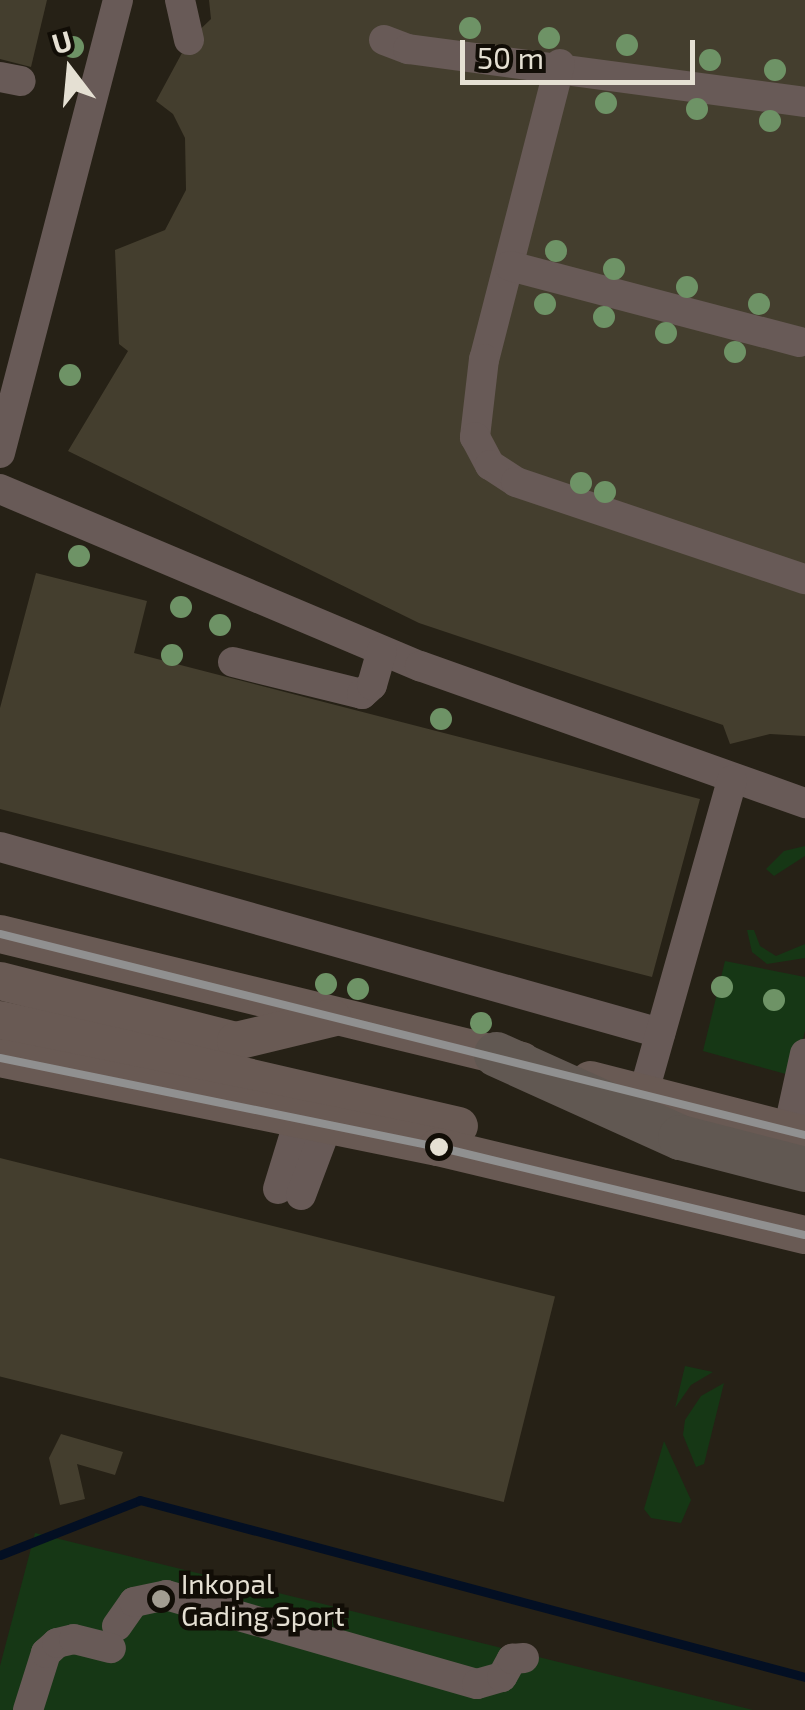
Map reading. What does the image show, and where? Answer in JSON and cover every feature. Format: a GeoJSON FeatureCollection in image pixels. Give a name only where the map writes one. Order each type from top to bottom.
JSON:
{"type":"FeatureCollection","features":[{"type":"Feature","properties":{"kind":"highway"},"geometry":{"type":"LineString","coordinates":[[496,1054],[680,1138],[799,1145]]}},
{"type":"Feature","properties":{"kind":"main road"},"geometry":{"type":"LineString","coordinates":[[0,934],[496,1054],[643,1095],[799,1145]]}},
{"type":"Feature","properties":{"kind":"main road"},"geometry":{"type":"LineString","coordinates":[[0,981],[236,1040],[339,1016]]}},
{"type":"Feature","properties":{"kind":"main road"},"geometry":{"type":"LineString","coordinates":[[0,1020],[503,1136],[584,1180]]}},
{"type":"Feature","properties":{"kind":"main road"},"geometry":{"type":"LineString","coordinates":[[0,1058],[314,1120],[584,1180],[805,1235]]}},
{"type":"Feature","properties":{"kind":"street"},"geometry":{"type":"LineString","coordinates":[[0,454],[118,0]]}},
{"type":"Feature","properties":{"kind":"street"},"geometry":{"type":"LineString","coordinates":[[180,0],[189,40]]}},
{"type":"Feature","properties":{"kind":"street"},"geometry":{"type":"LineString","coordinates":[[384,40],[408,48],[560,64],[805,102]]}},
{"type":"Feature","properties":{"kind":"street"},"geometry":{"type":"LineString","coordinates":[[560,64],[473,412],[475,437],[490,465],[516,482],[805,580]]}},
{"type":"Feature","properties":{"kind":"street"},"geometry":{"type":"LineString","coordinates":[[510,266],[799,342]]}},
{"type":"Feature","properties":{"kind":"street"},"geometry":{"type":"LineString","coordinates":[[0,489],[382,650],[732,780],[805,803]]}},
{"type":"Feature","properties":{"kind":"street"},"geometry":{"type":"LineString","coordinates":[[233,662],[362,694],[382,650]]}},
{"type":"Feature","properties":{"kind":"street"},"geometry":{"type":"LineString","coordinates":[[643,1095],[732,780]]}},
{"type":"Feature","properties":{"kind":"street"},"geometry":{"type":"LineString","coordinates":[[0,848],[660,1033]]}},
{"type":"Feature","properties":{"kind":"street"},"geometry":{"type":"LineString","coordinates":[[799,1145],[805,1054]]}},
{"type":"Feature","properties":{"kind":"street"},"geometry":{"type":"LineString","coordinates":[[290,1192],[314,1120]]}},
{"type":"Feature","properties":{"kind":"street"},"geometry":{"type":"LineString","coordinates":[[28,1710],[46,1652],[74,1638],[114,1637],[134,1602],[166,1595],[477,1684],[502,1676],[512,1660],[524,1658]]}},
{"type":"Feature","properties":{"kind":"green space"},"geometry":{"type":"Polygon","coordinates":[[[805,846],[805,856],[774,876],[766,869],[784,851],[805,846]]]}},
{"type":"Feature","properties":{"kind":"green space"},"geometry":{"type":"Polygon","coordinates":[[[747,930],[754,930],[760,946],[776,956],[805,944],[805,958],[767,964],[752,952],[747,930]]]}},
{"type":"Feature","properties":{"kind":"green space"},"geometry":{"type":"Polygon","coordinates":[[[725,961],[805,977],[805,1031],[793,1076],[703,1051],[725,961]]]}},
{"type":"Feature","properties":{"kind":"green space"},"geometry":{"type":"Polygon","coordinates":[[[685,1366],[713,1372],[691,1385],[675,1408],[685,1366]]]}},
{"type":"Feature","properties":{"kind":"green space"},"geometry":{"type":"Polygon","coordinates":[[[724,1383],[704,1464],[696,1467],[683,1435],[685,1420],[701,1396],[724,1383]]]}},
{"type":"Feature","properties":{"kind":"green space"},"geometry":{"type":"Polygon","coordinates":[[[664,1441],[691,1500],[681,1523],[651,1518],[644,1509],[664,1441]]]}},
{"type":"Feature","properties":{"kind":"green space","name":"Inkopal Gading Sport"},"geometry":{"type":"Polygon","coordinates":[[[35,1533],[753,1710],[0,1710],[0,1666],[35,1533]]]}},
{"type":"Feature","properties":{"kind":"building"},"geometry":{"type":"Polygon","coordinates":[[[0,0],[47,0],[31,67],[0,59],[0,0]]]}},
{"type":"Feature","properties":{"kind":"building"},"geometry":{"type":"Polygon","coordinates":[[[209,0],[805,0],[805,736],[770,734],[730,744],[723,725],[419,623],[68,451],[128,351],[119,344],[115,250],[165,230],[186,190],[185,138],[173,114],[156,101],[189,40],[211,19],[209,0]]]}},
{"type":"Feature","properties":{"kind":"building"},"geometry":{"type":"Polygon","coordinates":[[[36,573],[147,601],[134,653],[700,799],[652,977],[0,809],[0,708],[36,573]]]}},
{"type":"Feature","properties":{"kind":"building"},"geometry":{"type":"Polygon","coordinates":[[[0,1158],[555,1296],[504,1502],[0,1376],[0,1158]]]}},
{"type":"Feature","properties":{"kind":"building"},"geometry":{"type":"Polygon","coordinates":[[[61,1434],[123,1452],[115,1475],[77,1464],[85,1499],[60,1505],[49,1458],[61,1434]]]}},
{"type":"Feature","properties":{"kind":"waterway"},"geometry":{"type":"LineString","coordinates":[[0,1555],[140,1500],[805,1677]]}},
{"type":"Feature","properties":{"kind":"transit line"},"geometry":{"type":"LineString","coordinates":[[0,934],[805,1135]]}},
{"type":"Feature","properties":{"kind":"transit line"},"geometry":{"type":"LineString","coordinates":[[0,1058],[438,1147],[805,1235]]}},
{"type":"Feature","properties":{"kind":"place","name":"Inkopal Gading Sport"},"geometry":{"type":"Point","coordinates":[161,1599]}}]}
